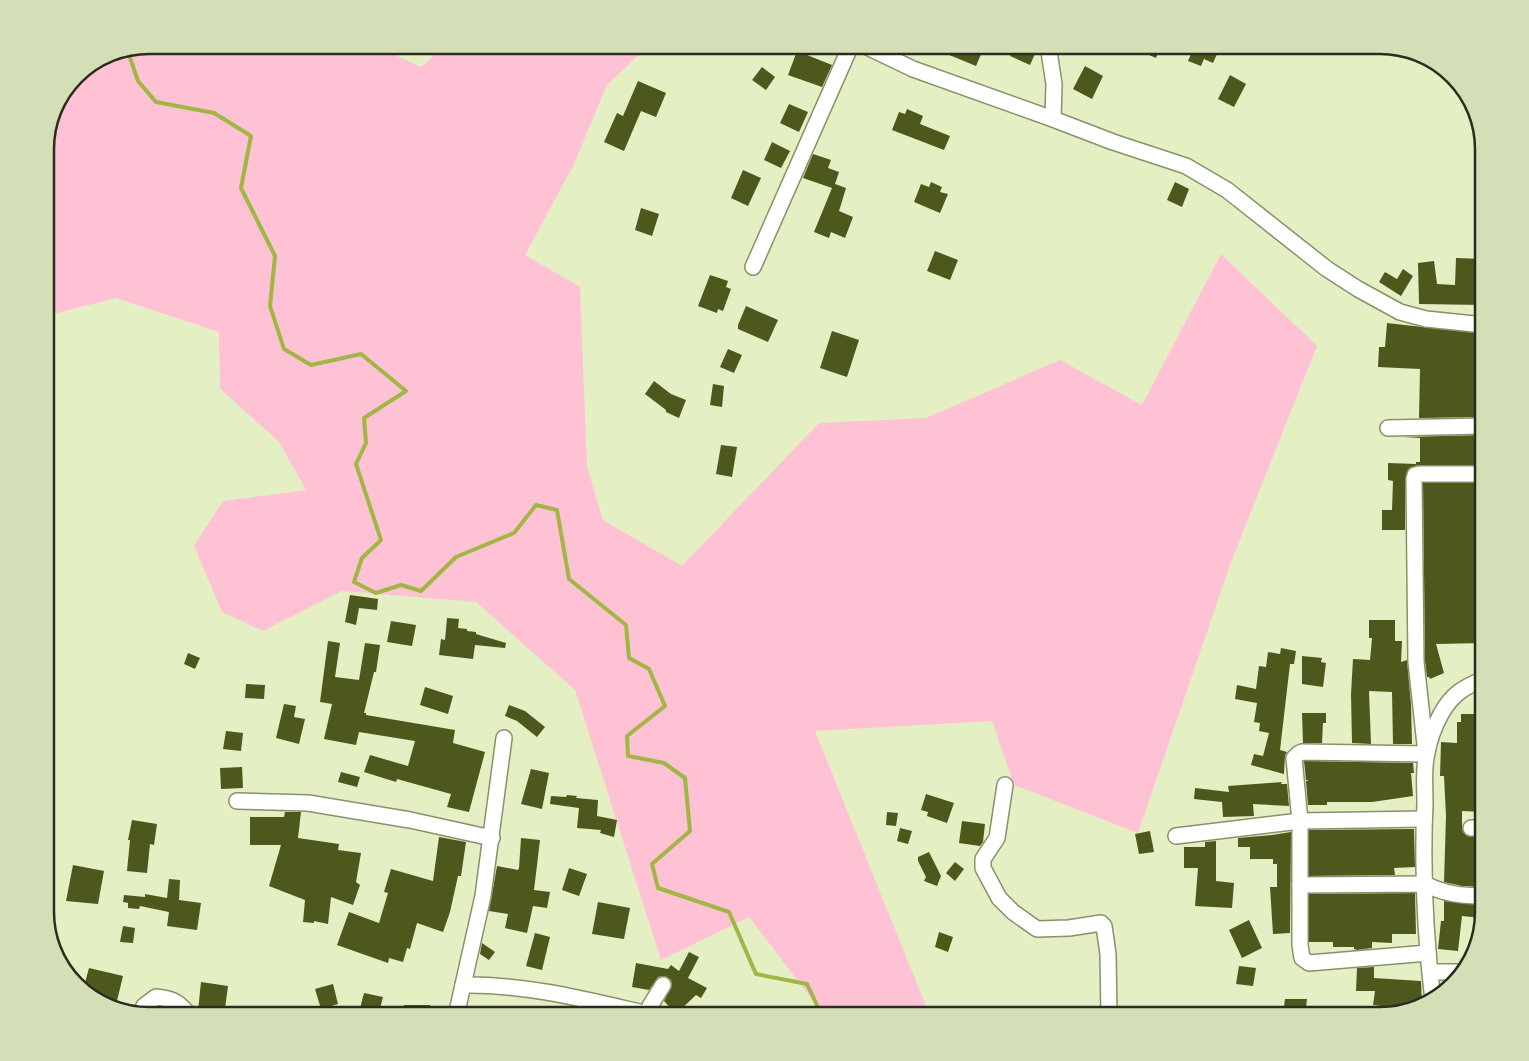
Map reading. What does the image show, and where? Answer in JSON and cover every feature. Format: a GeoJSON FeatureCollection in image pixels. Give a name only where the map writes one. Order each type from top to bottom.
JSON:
{"type":"FeatureCollection","features":[{"type":"Feature","properties":{"kind":"street"},"geometry":{"type":"LineString","coordinates":[[753,267],[847,54]]}},
{"type":"Feature","properties":{"kind":"street"},"geometry":{"type":"LineString","coordinates":[[881,54],[912,69],[1186,166],[1227,190],[1327,269],[1400,312],[1426,319],[1475,324]]}},
{"type":"Feature","properties":{"kind":"street"},"geometry":{"type":"LineString","coordinates":[[1049,54],[1054,84],[1053,119]]}},
{"type":"Feature","properties":{"kind":"street"},"geometry":{"type":"LineString","coordinates":[[1388,428],[1475,426]]}},
{"type":"Feature","properties":{"kind":"street"},"geometry":{"type":"LineString","coordinates":[[1432,992],[1428,953],[1425,884],[1426,754],[1416,662],[1414,479],[1415,475],[1419,474],[1475,474]]}},
{"type":"Feature","properties":{"kind":"street"},"geometry":{"type":"LineString","coordinates":[[1426,754],[1440,715],[1450,701],[1464,687],[1475,683]]}},
{"type":"Feature","properties":{"kind":"street"},"geometry":{"type":"LineString","coordinates":[[458,1007],[482,905],[504,738]]}},
{"type":"Feature","properties":{"kind":"street"},"geometry":{"type":"LineString","coordinates":[[1426,754],[1302,752],[1294,758],[1300,821],[1302,958],[1309,963],[1428,953]]}},
{"type":"Feature","properties":{"kind":"street"},"geometry":{"type":"LineString","coordinates":[[1005,785],[997,838],[983,859],[983,868],[999,898],[1013,912],[1037,928],[1069,928],[1092,923],[1101,923],[1104,926],[1108,954],[1109,1007]]}},
{"type":"Feature","properties":{"kind":"street"},"geometry":{"type":"LineString","coordinates":[[237,801],[308,803],[410,820],[492,838]]}},
{"type":"Feature","properties":{"kind":"street"},"geometry":{"type":"LineString","coordinates":[[1176,836],[1300,821],[1424,819]]}},
{"type":"Feature","properties":{"kind":"street"},"geometry":{"type":"LineString","coordinates":[[1300,886],[1425,884],[1438,891],[1458,896],[1475,896]]}},
{"type":"Feature","properties":{"kind":"street"},"geometry":{"type":"LineString","coordinates":[[1430,972],[1454,972]]}},
{"type":"Feature","properties":{"kind":"street"},"geometry":{"type":"LineString","coordinates":[[463,985],[510,987],[561,994],[615,1007]]}},
{"type":"Feature","properties":{"kind":"street"},"geometry":{"type":"LineString","coordinates":[[650,1007],[662,985]]}},
{"type":"Feature","properties":{"kind":"street"},"geometry":{"type":"LineString","coordinates":[[144,1007],[156,997],[169,998],[182,1007]]}},
{"type":"Feature","properties":{"kind":"shaded area"},"geometry":{"type":"Polygon","coordinates":[[[149,54],[393,54],[421,67],[436,54],[640,54],[607,85],[573,166],[525,255],[580,287],[587,467],[603,520],[682,566],[819,423],[926,418],[1060,360],[1142,405],[1221,254],[1317,346],[1231,562],[1138,833],[1014,785],[992,721],[815,731],[926,1007],[818,1007],[749,917],[661,960],[575,690],[476,602],[342,591],[263,631],[222,612],[194,546],[223,501],[306,490],[279,442],[220,389],[219,332],[116,298],[54,314],[54,143],[57,124],[73,91],[86,77],[113,61],[124,57],[149,54]]]}},
{"type":"Feature","properties":{"kind":"building"},"geometry":{"type":"Polygon","coordinates":[[[796,54],[804,54],[832,65],[822,87],[788,75],[796,54]]]}},
{"type":"Feature","properties":{"kind":"building"},"geometry":{"type":"Polygon","coordinates":[[[947,54],[981,54],[976,66],[947,54]]]}},
{"type":"Feature","properties":{"kind":"building"},"geometry":{"type":"Polygon","coordinates":[[[1011,54],[1035,54],[1030,65],[1010,56],[1011,54]]]}},
{"type":"Feature","properties":{"kind":"building"},"geometry":{"type":"Polygon","coordinates":[[[1146,54],[1158,54],[1156,58],[1146,54]]]}},
{"type":"Feature","properties":{"kind":"building"},"geometry":{"type":"Polygon","coordinates":[[[1191,54],[1217,54],[1213,63],[1204,59],[1201,66],[1188,61],[1191,54]]]}},
{"type":"Feature","properties":{"kind":"building"},"geometry":{"type":"Polygon","coordinates":[[[1085,66],[1103,76],[1092,99],[1073,89],[1085,66]]]}},
{"type":"Feature","properties":{"kind":"building"},"geometry":{"type":"Polygon","coordinates":[[[762,67],[775,77],[766,90],[752,80],[762,67]]]}},
{"type":"Feature","properties":{"kind":"building"},"geometry":{"type":"Polygon","coordinates":[[[1230,75],[1246,84],[1234,107],[1218,99],[1230,75]]]}},
{"type":"Feature","properties":{"kind":"building"},"geometry":{"type":"Polygon","coordinates":[[[638,81],[666,93],[656,117],[641,111],[624,151],[604,142],[617,113],[623,116],[638,81]]]}},
{"type":"Feature","properties":{"kind":"building"},"geometry":{"type":"Polygon","coordinates":[[[789,104],[808,112],[799,132],[780,123],[789,104]]]}},
{"type":"Feature","properties":{"kind":"building"},"geometry":{"type":"Polygon","coordinates":[[[907,109],[923,116],[920,124],[950,136],[944,150],[892,130],[899,112],[905,114],[907,109]]]}},
{"type":"Feature","properties":{"kind":"building"},"geometry":{"type":"Polygon","coordinates":[[[772,142],[790,151],[781,168],[764,160],[772,142]]]}},
{"type":"Feature","properties":{"kind":"building"},"geometry":{"type":"Polygon","coordinates":[[[813,154],[831,160],[828,168],[839,172],[835,184],[846,188],[839,211],[853,217],[845,238],[831,232],[829,238],[814,232],[832,188],[803,178],[813,154]]]}},
{"type":"Feature","properties":{"kind":"building"},"geometry":{"type":"Polygon","coordinates":[[[743,170],[761,178],[748,206],[731,198],[743,170]]]}},
{"type":"Feature","properties":{"kind":"building"},"geometry":{"type":"Polygon","coordinates":[[[931,182],[942,187],[940,192],[948,194],[940,213],[914,202],[921,184],[929,187],[931,182]]]}},
{"type":"Feature","properties":{"kind":"building"},"geometry":{"type":"Polygon","coordinates":[[[1175,182],[1189,189],[1182,207],[1167,200],[1175,182]]]}},
{"type":"Feature","properties":{"kind":"building"},"geometry":{"type":"Polygon","coordinates":[[[641,208],[659,214],[652,236],[635,230],[641,208]]]}},
{"type":"Feature","properties":{"kind":"building"},"geometry":{"type":"Polygon","coordinates":[[[935,251],[958,260],[950,280],[927,271],[935,251]]]}},
{"type":"Feature","properties":{"kind":"building"},"geometry":{"type":"Polygon","coordinates":[[[1456,258],[1475,259],[1475,305],[1419,304],[1418,263],[1434,261],[1437,284],[1455,285],[1456,258]]]}},
{"type":"Feature","properties":{"kind":"building"},"geometry":{"type":"Polygon","coordinates":[[[1403,269],[1413,276],[1401,296],[1379,282],[1385,272],[1397,279],[1403,269]]]}},
{"type":"Feature","properties":{"kind":"building"},"geometry":{"type":"Polygon","coordinates":[[[710,275],[728,281],[726,287],[731,289],[723,311],[718,309],[717,313],[698,306],[710,275]]]}},
{"type":"Feature","properties":{"kind":"building"},"geometry":{"type":"Polygon","coordinates":[[[746,306],[778,320],[768,342],[738,329],[746,306]]]}},
{"type":"Feature","properties":{"kind":"building"},"geometry":{"type":"Polygon","coordinates":[[[1387,323],[1475,333],[1475,417],[1419,418],[1420,369],[1378,367],[1379,347],[1385,347],[1387,323]]]}},
{"type":"Feature","properties":{"kind":"building"},"geometry":{"type":"Polygon","coordinates":[[[832,331],[859,340],[847,377],[820,368],[832,331]]]}},
{"type":"Feature","properties":{"kind":"building"},"geometry":{"type":"Polygon","coordinates":[[[728,349],[742,355],[734,373],[720,367],[728,349]]]}},
{"type":"Feature","properties":{"kind":"building"},"geometry":{"type":"Polygon","coordinates":[[[654,381],[671,394],[686,400],[679,418],[666,412],[666,410],[645,394],[654,381]]]}},
{"type":"Feature","properties":{"kind":"building"},"geometry":{"type":"Polygon","coordinates":[[[713,384],[724,386],[722,407],[710,405],[713,384]]]}},
{"type":"Feature","properties":{"kind":"building"},"geometry":{"type":"Polygon","coordinates":[[[1475,435],[1475,465],[1419,465],[1409,468],[1405,479],[1405,530],[1382,530],[1382,510],[1392,510],[1393,481],[1388,480],[1388,463],[1416,464],[1416,462],[1420,462],[1420,438],[1404,437],[1475,435]]]}},
{"type":"Feature","properties":{"kind":"building"},"geometry":{"type":"Polygon","coordinates":[[[721,445],[737,447],[732,477],[716,474],[721,445]]]}},
{"type":"Feature","properties":{"kind":"building"},"geometry":{"type":"Polygon","coordinates":[[[1423,483],[1475,483],[1475,643],[1436,644],[1444,673],[1430,679],[1427,677],[1425,661],[1423,483]]]}},
{"type":"Feature","properties":{"kind":"building"},"geometry":{"type":"Polygon","coordinates":[[[350,595],[378,599],[377,610],[359,608],[356,625],[345,622],[350,595]]]}},
{"type":"Feature","properties":{"kind":"building"},"geometry":{"type":"Polygon","coordinates":[[[447,618],[459,619],[458,628],[467,629],[467,631],[476,632],[476,634],[506,643],[505,648],[475,645],[473,659],[439,655],[441,639],[445,640],[447,618]]]}},
{"type":"Feature","properties":{"kind":"building"},"geometry":{"type":"Polygon","coordinates":[[[1369,620],[1395,620],[1395,641],[1402,641],[1401,662],[1407,660],[1412,744],[1393,744],[1392,692],[1369,691],[1371,744],[1352,743],[1351,694],[1353,659],[1370,660],[1372,638],[1369,638],[1369,620]]]}},
{"type":"Feature","properties":{"kind":"building"},"geometry":{"type":"Polygon","coordinates":[[[391,621],[416,625],[412,646],[387,642],[391,621]]]}},
{"type":"Feature","properties":{"kind":"building"},"geometry":{"type":"Polygon","coordinates":[[[328,641],[340,643],[335,677],[359,680],[365,643],[380,645],[376,672],[374,672],[364,713],[366,715],[455,730],[453,743],[485,752],[469,812],[447,807],[451,794],[397,779],[396,782],[364,772],[370,755],[408,766],[415,741],[359,732],[356,745],[324,739],[332,704],[320,702],[328,641]]]}},
{"type":"Feature","properties":{"kind":"building"},"geometry":{"type":"Polygon","coordinates":[[[1281,648],[1296,651],[1294,664],[1290,664],[1280,750],[1287,752],[1285,755],[1284,774],[1251,765],[1254,754],[1263,756],[1269,733],[1259,731],[1260,723],[1254,722],[1257,703],[1235,699],[1237,685],[1256,689],[1259,666],[1266,667],[1268,652],[1280,654],[1281,648]]]}},
{"type":"Feature","properties":{"kind":"building"},"geometry":{"type":"Polygon","coordinates":[[[188,653],[200,658],[195,669],[184,664],[188,653]]]}},
{"type":"Feature","properties":{"kind":"building"},"geometry":{"type":"Polygon","coordinates":[[[1302,656],[1322,658],[1321,662],[1326,663],[1323,687],[1302,684],[1302,656]]]}},
{"type":"Feature","properties":{"kind":"building"},"geometry":{"type":"Polygon","coordinates":[[[246,684],[265,685],[264,699],[245,698],[246,684]]]}},
{"type":"Feature","properties":{"kind":"building"},"geometry":{"type":"Polygon","coordinates":[[[425,687],[453,696],[448,714],[420,705],[425,687]]]}},
{"type":"Feature","properties":{"kind":"building"},"geometry":{"type":"Polygon","coordinates":[[[284,704],[296,706],[294,717],[305,719],[299,744],[276,738],[284,704]]]}},
{"type":"Feature","properties":{"kind":"building"},"geometry":{"type":"Polygon","coordinates":[[[509,705],[525,711],[545,727],[537,737],[517,721],[505,716],[509,705]]]}},
{"type":"Feature","properties":{"kind":"building"},"geometry":{"type":"Polygon","coordinates":[[[1302,713],[1326,713],[1326,723],[1323,723],[1322,743],[1303,743],[1302,713]]]}},
{"type":"Feature","properties":{"kind":"building"},"geometry":{"type":"Polygon","coordinates":[[[1461,714],[1475,714],[1475,812],[1462,811],[1462,828],[1467,836],[1475,837],[1475,887],[1444,882],[1446,816],[1444,776],[1440,776],[1441,742],[1457,743],[1457,722],[1461,722],[1461,714]]]}},
{"type":"Feature","properties":{"kind":"building"},"geometry":{"type":"Polygon","coordinates":[[[226,731],[243,733],[241,751],[223,749],[226,731]]]}},
{"type":"Feature","properties":{"kind":"building"},"geometry":{"type":"Polygon","coordinates":[[[1304,761],[1413,763],[1414,773],[1411,773],[1413,796],[1372,802],[1327,802],[1327,805],[1308,805],[1306,781],[1309,781],[1306,780],[1304,761]]]}},
{"type":"Feature","properties":{"kind":"building"},"geometry":{"type":"Polygon","coordinates":[[[242,767],[243,788],[221,789],[220,768],[242,767]]]}},
{"type":"Feature","properties":{"kind":"building"},"geometry":{"type":"Polygon","coordinates":[[[531,769],[549,773],[542,809],[521,804],[531,769]]]}},
{"type":"Feature","properties":{"kind":"building"},"geometry":{"type":"Polygon","coordinates":[[[341,772],[360,777],[357,787],[338,782],[341,772]]]}},
{"type":"Feature","properties":{"kind":"building"},"geometry":{"type":"Polygon","coordinates":[[[1282,782],[1281,784],[1287,784],[1289,806],[1253,804],[1254,816],[1223,817],[1222,802],[1194,799],[1195,788],[1229,792],[1228,786],[1282,782]]]}},
{"type":"Feature","properties":{"kind":"building"},"geometry":{"type":"Polygon","coordinates":[[[926,794],[954,803],[947,823],[927,816],[928,812],[921,810],[926,794]]]}},
{"type":"Feature","properties":{"kind":"building"},"geometry":{"type":"Polygon","coordinates":[[[567,795],[577,796],[576,798],[598,800],[597,816],[617,820],[614,837],[600,833],[601,830],[577,828],[579,808],[550,804],[551,796],[566,797],[567,795]]]}},
{"type":"Feature","properties":{"kind":"building"},"geometry":{"type":"Polygon","coordinates":[[[285,812],[301,812],[298,838],[339,844],[338,850],[361,853],[356,882],[360,885],[353,905],[331,897],[328,924],[314,921],[314,923],[303,922],[305,900],[269,886],[281,845],[250,845],[250,817],[284,817],[285,812]]]}},
{"type":"Feature","properties":{"kind":"building"},"geometry":{"type":"Polygon","coordinates":[[[887,812],[898,813],[896,826],[886,825],[887,812]]]}},
{"type":"Feature","properties":{"kind":"building"},"geometry":{"type":"Polygon","coordinates":[[[132,820],[157,824],[154,845],[150,844],[147,873],[127,871],[130,840],[128,840],[132,820]]]}},
{"type":"Feature","properties":{"kind":"building"},"geometry":{"type":"Polygon","coordinates":[[[962,821],[985,824],[983,842],[980,846],[959,843],[962,821]]]}},
{"type":"Feature","properties":{"kind":"building"},"geometry":{"type":"Polygon","coordinates":[[[900,828],[912,831],[908,844],[897,841],[900,828]]]}},
{"type":"Feature","properties":{"kind":"building"},"geometry":{"type":"Polygon","coordinates":[[[1414,829],[1415,867],[1394,868],[1395,875],[1309,876],[1309,830],[1414,829]]]}},
{"type":"Feature","properties":{"kind":"building"},"geometry":{"type":"Polygon","coordinates":[[[1150,831],[1154,852],[1139,854],[1135,834],[1150,831]]]}},
{"type":"Feature","properties":{"kind":"building"},"geometry":{"type":"Polygon","coordinates":[[[1291,832],[1290,933],[1273,934],[1270,887],[1277,887],[1277,864],[1273,864],[1273,859],[1250,859],[1250,847],[1238,847],[1238,838],[1291,832]]]}},
{"type":"Feature","properties":{"kind":"building"},"geometry":{"type":"Polygon","coordinates":[[[439,837],[466,842],[461,876],[458,876],[450,912],[443,932],[417,923],[410,949],[407,948],[403,962],[389,958],[388,963],[337,945],[349,912],[379,923],[388,893],[384,892],[391,869],[433,881],[439,837]]]}},
{"type":"Feature","properties":{"kind":"building"},"geometry":{"type":"Polygon","coordinates":[[[521,838],[540,840],[534,890],[550,892],[547,908],[533,906],[527,933],[505,928],[508,914],[489,911],[497,866],[518,870],[521,838]]]}},
{"type":"Feature","properties":{"kind":"building"},"geometry":{"type":"Polygon","coordinates":[[[1216,841],[1216,881],[1234,883],[1232,908],[1195,906],[1198,868],[1184,868],[1184,847],[1205,847],[1205,842],[1216,841]]]}},
{"type":"Feature","properties":{"kind":"building"},"geometry":{"type":"Polygon","coordinates":[[[929,852],[941,876],[937,886],[924,881],[926,877],[918,861],[918,857],[929,852]]]}},
{"type":"Feature","properties":{"kind":"building"},"geometry":{"type":"Polygon","coordinates":[[[955,862],[964,869],[955,881],[946,873],[955,862]]]}},
{"type":"Feature","properties":{"kind":"building"},"geometry":{"type":"Polygon","coordinates":[[[73,865],[104,871],[98,904],[66,901],[73,865]]]}},
{"type":"Feature","properties":{"kind":"building"},"geometry":{"type":"Polygon","coordinates":[[[569,868],[587,874],[579,896],[562,890],[569,868]]]}},
{"type":"Feature","properties":{"kind":"building"},"geometry":{"type":"Polygon","coordinates":[[[169,879],[180,880],[179,900],[201,903],[197,930],[167,926],[169,912],[140,906],[139,909],[128,908],[128,903],[123,902],[124,895],[145,897],[145,894],[167,898],[169,879]]]}},
{"type":"Feature","properties":{"kind":"building"},"geometry":{"type":"Polygon","coordinates":[[[1415,893],[1416,934],[1392,934],[1392,943],[1372,942],[1372,948],[1357,950],[1354,947],[1333,947],[1333,942],[1309,942],[1309,894],[1415,893]]]}},
{"type":"Feature","properties":{"kind":"building"},"geometry":{"type":"Polygon","coordinates":[[[1444,901],[1475,904],[1475,917],[1462,916],[1458,951],[1438,949],[1441,921],[1444,921],[1444,901]]]}},
{"type":"Feature","properties":{"kind":"building"},"geometry":{"type":"Polygon","coordinates":[[[598,902],[630,908],[624,939],[592,934],[598,902]]]}},
{"type":"Feature","properties":{"kind":"building"},"geometry":{"type":"Polygon","coordinates":[[[1249,920],[1262,948],[1242,958],[1229,930],[1249,920]]]}},
{"type":"Feature","properties":{"kind":"building"},"geometry":{"type":"Polygon","coordinates":[[[123,926],[135,928],[133,943],[120,942],[123,926]]]}},
{"type":"Feature","properties":{"kind":"building"},"geometry":{"type":"Polygon","coordinates":[[[939,932],[953,937],[948,952],[935,947],[939,932]]]}},
{"type":"Feature","properties":{"kind":"building"},"geometry":{"type":"Polygon","coordinates":[[[535,933],[550,937],[542,970],[526,966],[535,933]]]}},
{"type":"Feature","properties":{"kind":"building"},"geometry":{"type":"Polygon","coordinates":[[[482,943],[495,952],[489,960],[480,954],[482,943]]]}},
{"type":"Feature","properties":{"kind":"building"},"geometry":{"type":"Polygon","coordinates":[[[689,952],[699,957],[688,978],[707,988],[701,998],[696,995],[683,1007],[670,1007],[664,1001],[672,986],[671,980],[667,977],[658,977],[649,990],[632,987],[636,963],[668,969],[671,965],[679,971],[689,952]]]}},
{"type":"Feature","properties":{"kind":"building"},"geometry":{"type":"Polygon","coordinates":[[[1239,966],[1256,968],[1253,986],[1236,984],[1239,966]]]}},
{"type":"Feature","properties":{"kind":"building"},"geometry":{"type":"Polygon","coordinates":[[[1374,967],[1374,978],[1421,981],[1422,997],[1405,1004],[1385,1007],[1373,1005],[1375,991],[1356,991],[1357,968],[1374,967]]]}},
{"type":"Feature","properties":{"kind":"building"},"geometry":{"type":"Polygon","coordinates":[[[89,968],[123,976],[117,1001],[101,994],[85,983],[89,968]]]}},
{"type":"Feature","properties":{"kind":"building"},"geometry":{"type":"Polygon","coordinates":[[[201,982],[228,986],[225,1007],[198,1007],[201,982]]]}},
{"type":"Feature","properties":{"kind":"building"},"geometry":{"type":"Polygon","coordinates":[[[333,984],[338,1004],[320,1007],[315,989],[333,984]]]}},
{"type":"Feature","properties":{"kind":"building"},"geometry":{"type":"Polygon","coordinates":[[[364,993],[383,997],[380,1007],[360,1007],[364,993]]]}},
{"type":"Feature","properties":{"kind":"building"},"geometry":{"type":"Polygon","coordinates":[[[1285,999],[1307,999],[1306,1007],[1284,1007],[1285,999]]]}},
{"type":"Feature","properties":{"kind":"building"},"geometry":{"type":"Polygon","coordinates":[[[404,1005],[430,1005],[430,1007],[404,1007],[404,1005]]]}},
{"type":"Feature","properties":{"kind":"waterway"},"geometry":{"type":"LineString","coordinates":[[129,56],[138,81],[156,102],[214,113],[251,136],[241,188],[275,256],[270,306],[284,349],[311,365],[361,354],[406,391],[364,418],[366,443],[356,464],[381,540],[362,558],[354,582],[376,593],[401,585],[421,591],[456,557],[514,533],[536,505],[557,510],[569,579],[626,625],[629,658],[649,669],[665,706],[627,736],[628,756],[664,763],[685,778],[690,831],[652,864],[658,888],[729,912],[756,974],[807,984],[818,1007]]}}]}
